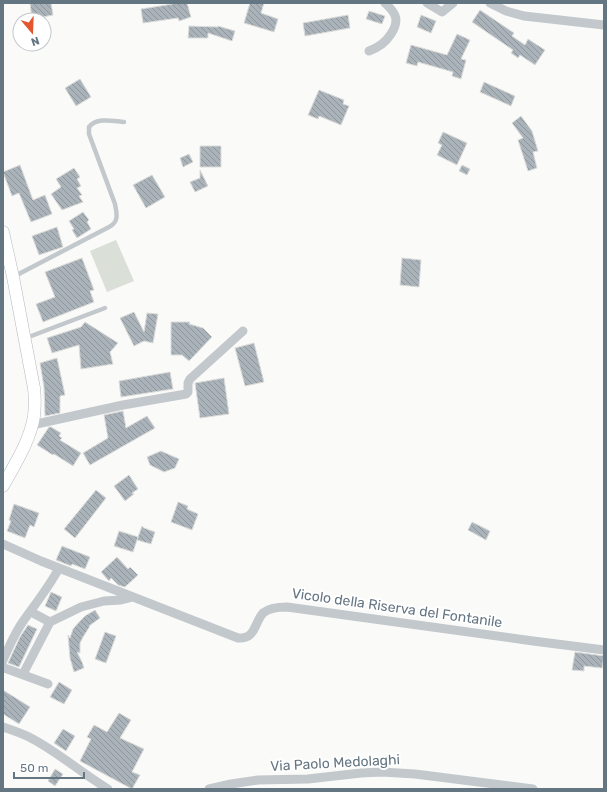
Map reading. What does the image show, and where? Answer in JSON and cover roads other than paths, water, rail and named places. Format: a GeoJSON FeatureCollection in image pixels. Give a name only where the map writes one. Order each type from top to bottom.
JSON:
{"type":"FeatureCollection","features":[{"type":"Feature","properties":{"kind":"main road"},"geometry":{"type":"LineString","coordinates":[[3,232],[35,396],[32,426],[3,486]]}},
{"type":"Feature","properties":{"kind":"street"},"geometry":{"type":"LineString","coordinates":[[369,51],[383,44],[395,26],[396,22],[392,10],[385,3]]}},
{"type":"Feature","properties":{"kind":"street"},"geometry":{"type":"LineString","coordinates":[[426,3],[442,12],[453,3]]}},
{"type":"Feature","properties":{"kind":"street"},"geometry":{"type":"LineString","coordinates":[[490,3],[506,11],[524,16],[604,25]]}},
{"type":"Feature","properties":{"kind":"street"},"geometry":{"type":"LineString","coordinates":[[32,426],[123,405],[186,394],[188,392],[188,383],[190,379],[242,331]]}},
{"type":"Feature","properties":{"kind":"street","name":"Vicolo della Riserva del Fontanile"},"geometry":{"type":"LineString","coordinates":[[3,544],[33,558],[238,638],[248,636],[252,633],[264,612],[273,608],[287,607],[604,650]]}},
{"type":"Feature","properties":{"kind":"street"},"geometry":{"type":"LineString","coordinates":[[3,660],[23,621],[31,612],[59,568]]}},
{"type":"Feature","properties":{"kind":"street"},"geometry":{"type":"LineString","coordinates":[[23,674],[50,622],[81,607],[104,601],[121,600],[133,597]]}},
{"type":"Feature","properties":{"kind":"street"},"geometry":{"type":"LineString","coordinates":[[31,612],[50,622]]}},
{"type":"Feature","properties":{"kind":"street"},"geometry":{"type":"LineString","coordinates":[[3,666],[48,684]]}},
{"type":"Feature","properties":{"kind":"street"},"geometry":{"type":"LineString","coordinates":[[3,726],[26,735],[43,745],[108,789]]}},
{"type":"Feature","properties":{"kind":"street","name":"Via Paolo Medolaghi"},"geometry":{"type":"LineString","coordinates":[[209,789],[258,780],[308,779],[382,772],[415,774],[533,789]]}},
{"type":"Feature","properties":{"kind":"lane"},"geometry":{"type":"LineString","coordinates":[[13,278],[115,223],[117,216],[115,204],[89,134],[89,127],[92,123],[98,121],[124,122]]}},
{"type":"Feature","properties":{"kind":"lane"},"geometry":{"type":"LineString","coordinates":[[24,338],[105,308]]}}]}
